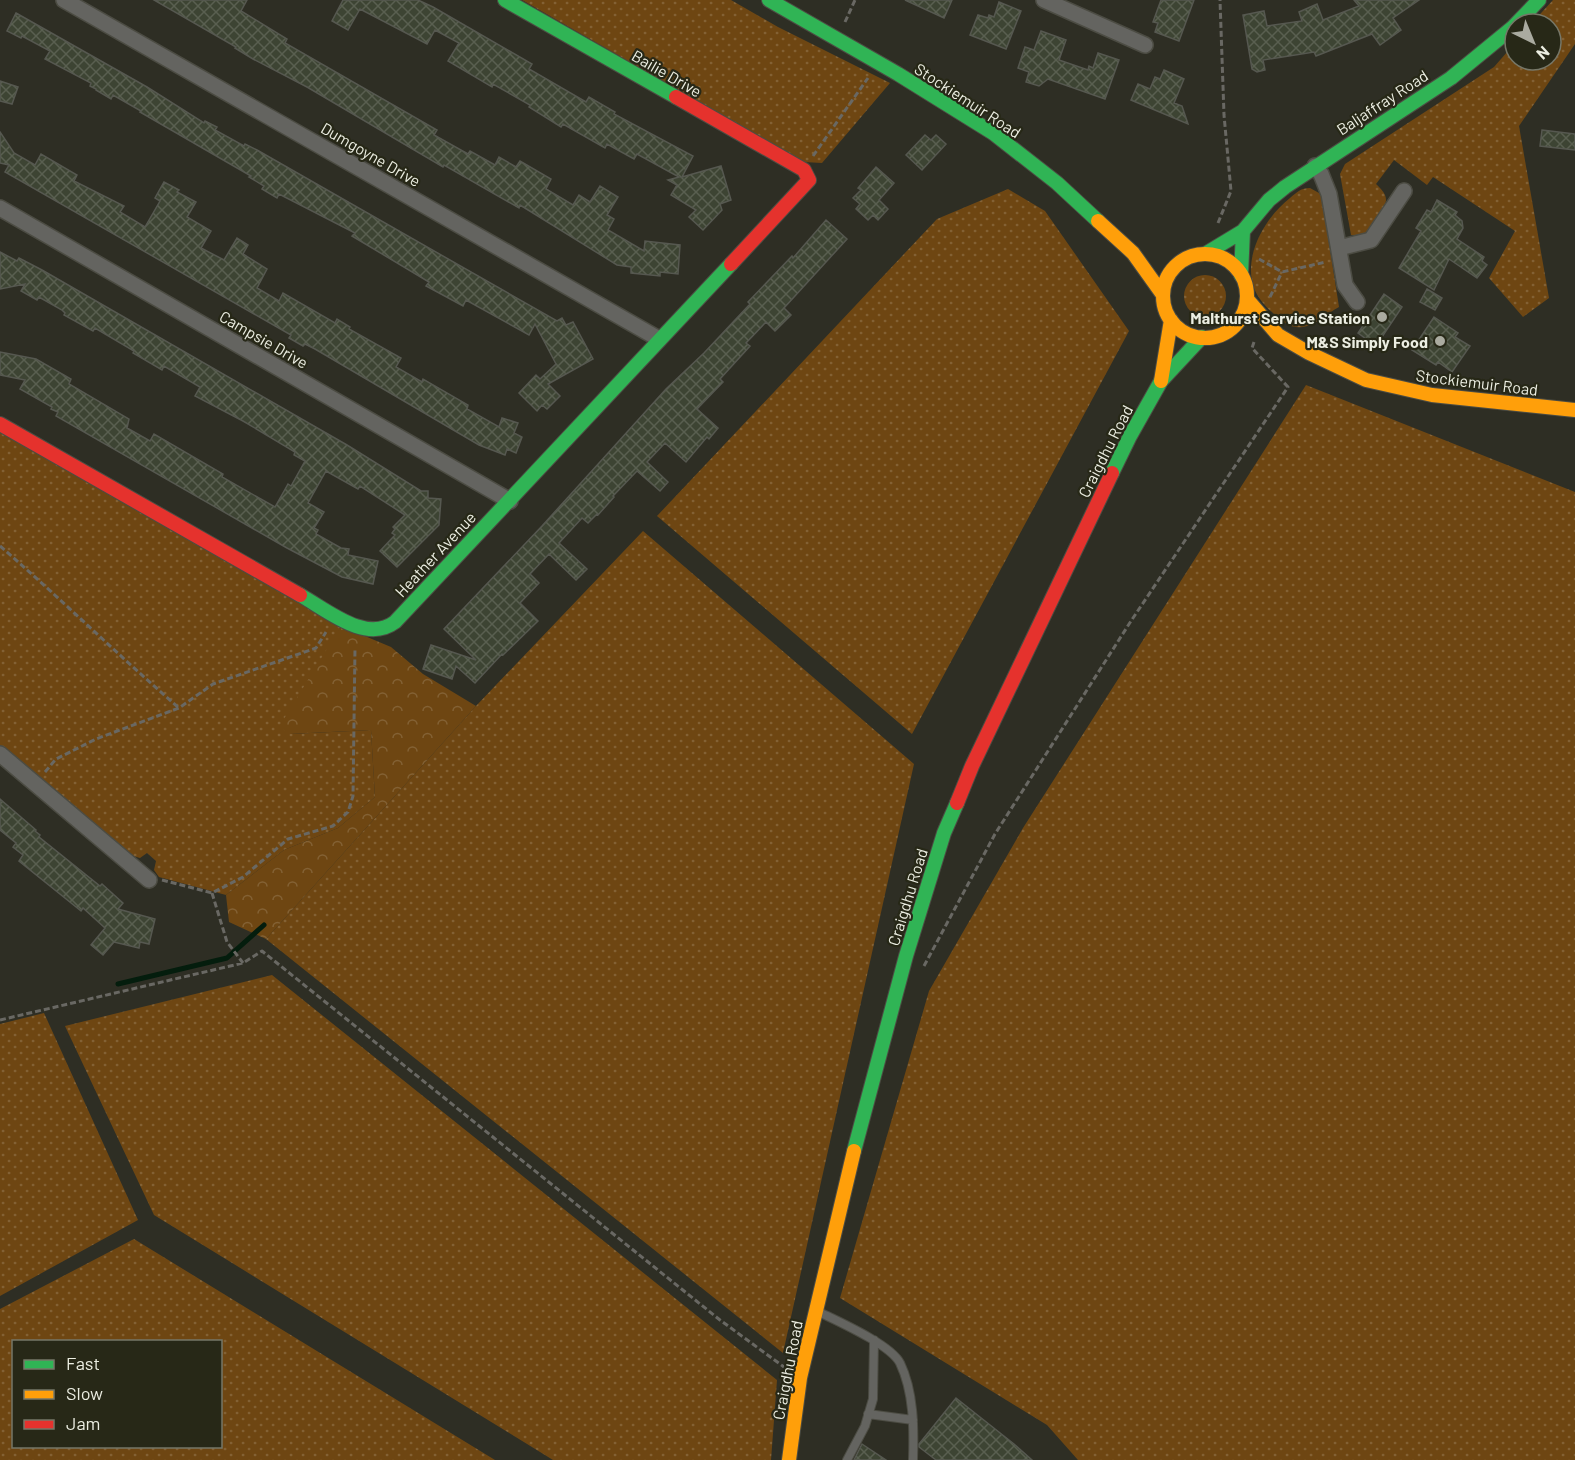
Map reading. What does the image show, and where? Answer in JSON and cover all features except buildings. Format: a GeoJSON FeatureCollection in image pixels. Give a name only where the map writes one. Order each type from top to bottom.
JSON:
{"type":"FeatureCollection","features":[{"type":"Feature","properties":{"kind":"main road","name":"Bailie Drive"},"geometry":{"type":"LineString","coordinates":[[505,0],[806,175]]}},
{"type":"Feature","properties":{"kind":"main road","name":"Stockiemuir Road"},"geometry":{"type":"LineString","coordinates":[[769,0],[898,74],[993,133],[1057,183],[1133,253],[1163,295]]}},
{"type":"Feature","properties":{"kind":"main road","name":"Baljaffray Road"},"geometry":{"type":"LineString","coordinates":[[1205,254],[1243,231],[1269,200],[1315,166],[1424,97],[1460,71],[1502,36],[1539,0]]}},
{"type":"Feature","properties":{"kind":"main road","name":"Heather Avenue"},"geometry":{"type":"LineString","coordinates":[[360,628],[374,632],[385,630],[395,622],[789,203],[806,175]]}},
{"type":"Feature","properties":{"kind":"main road"},"geometry":{"type":"LineString","coordinates":[[1241,275],[1243,231]]}},
{"type":"Feature","properties":{"kind":"main road"},"geometry":{"type":"LineString","coordinates":[[1133,253],[1184,260]]}},
{"type":"Feature","properties":{"kind":"main road"},"geometry":{"type":"LineString","coordinates":[[1205,254],[1226,259],[1235,266],[1247,291],[1244,311],[1230,329],[1221,334],[1202,337],[1190,335],[1172,320],[1167,312],[1163,295],[1166,281],[1173,269],[1184,260],[1205,254]]}},
{"type":"Feature","properties":{"kind":"main road","name":"Stockiemuir Road"},"geometry":{"type":"LineString","coordinates":[[1246,299],[1278,335],[1309,353],[1366,380],[1432,395],[1575,410]]}},
{"type":"Feature","properties":{"kind":"main road","name":"Craigdhu Road"},"geometry":{"type":"LineString","coordinates":[[1161,381],[1172,320]]}},
{"type":"Feature","properties":{"kind":"main road","name":"Stockiemuir Road"},"geometry":{"type":"LineString","coordinates":[[1230,329],[1253,335],[1278,335]]}},
{"type":"Feature","properties":{"kind":"main road","name":"Craigdhu Road"},"geometry":{"type":"LineString","coordinates":[[789,1460],[800,1378],[855,1144],[881,1044],[944,832],[972,766],[1125,446],[1161,381],[1202,337]]}},
{"type":"Feature","properties":{"kind":"main road"},"geometry":{"type":"LineString","coordinates":[[0,424],[360,628]]}},
{"type":"Feature","properties":{"kind":"street","name":"Dumgoyne Drive"},"geometry":{"type":"LineString","coordinates":[[64,0],[659,339]]}},
{"type":"Feature","properties":{"kind":"street"},"geometry":{"type":"LineString","coordinates":[[1050,1],[1145,45]]}},
{"type":"Feature","properties":{"kind":"street"},"geometry":{"type":"LineString","coordinates":[[1315,166],[1329,194],[1345,285],[1357,302]]}},
{"type":"Feature","properties":{"kind":"street"},"geometry":{"type":"LineString","coordinates":[[1339,248],[1371,240],[1404,191]]}},
{"type":"Feature","properties":{"kind":"street","name":"Campsie Drive"},"geometry":{"type":"LineString","coordinates":[[0,208],[510,501]]}},
{"type":"Feature","properties":{"kind":"street"},"geometry":{"type":"LineString","coordinates":[[0,754],[149,880]]}},
{"type":"Feature","properties":{"kind":"lane"},"geometry":{"type":"LineString","coordinates":[[816,1311],[874,1340],[899,1361],[910,1394],[913,1420],[913,1460]]}},
{"type":"Feature","properties":{"kind":"lane"},"geometry":{"type":"LineString","coordinates":[[848,1460],[865,1426],[873,1399],[874,1340]]}},
{"type":"Feature","properties":{"kind":"lane"},"geometry":{"type":"LineString","coordinates":[[868,1414],[913,1420]]}},
{"type":"Feature","properties":{"kind":"path"},"geometry":{"type":"LineString","coordinates":[[842,29],[855,0]]}},
{"type":"Feature","properties":{"kind":"path"},"geometry":{"type":"LineString","coordinates":[[1205,254],[1231,191],[1224,115],[1220,0]]}},
{"type":"Feature","properties":{"kind":"path"},"geometry":{"type":"LineString","coordinates":[[806,175],[864,85]]}},
{"type":"Feature","properties":{"kind":"path"},"geometry":{"type":"LineString","coordinates":[[1252,256],[1282,272],[1330,262],[1339,248]]}},
{"type":"Feature","properties":{"kind":"path"},"geometry":{"type":"LineString","coordinates":[[1265,306],[1282,272]]}},
{"type":"Feature","properties":{"kind":"path"},"geometry":{"type":"LineString","coordinates":[[921,970],[995,834],[1131,621],[1288,387],[1252,348],[1253,335]]}},
{"type":"Feature","properties":{"kind":"path"},"geometry":{"type":"LineString","coordinates":[[0,546],[45,585],[111,649],[179,708]]}},
{"type":"Feature","properties":{"kind":"path"},"geometry":{"type":"LineString","coordinates":[[35,785],[56,759],[96,739],[179,708],[213,684],[316,648],[337,615]]}},
{"type":"Feature","properties":{"kind":"path"},"geometry":{"type":"LineString","coordinates":[[149,880],[166,880],[212,892],[243,877],[288,839],[333,826],[348,812],[354,796],[355,645],[360,628]]}},
{"type":"Feature","properties":{"kind":"path"},"geometry":{"type":"LineString","coordinates":[[212,892],[227,942],[243,963]]}},
{"type":"Feature","properties":{"kind":"path"},"geometry":{"type":"LineString","coordinates":[[0,1020],[243,963],[262,951],[711,1313],[800,1378]]}},
{"type":"Feature","properties":{"kind":"green space"},"geometry":{"type":"Polygon","coordinates":[[[522,0],[731,0],[778,27],[890,83],[822,163],[804,162],[522,0]]]}},
{"type":"Feature","properties":{"kind":"green space"},"geometry":{"type":"Polygon","coordinates":[[[1553,0],[1575,0],[1575,44],[1563,62],[1563,12],[1542,12],[1553,0]]]}},
{"type":"Feature","properties":{"kind":"green space"},"geometry":{"type":"Polygon","coordinates":[[[1503,57],[1503,72],[1556,72],[1519,126],[1549,298],[1523,317],[1489,278],[1515,231],[1433,177],[1427,185],[1394,160],[1376,184],[1386,197],[1381,212],[1364,234],[1351,235],[1340,174],[1345,164],[1494,67],[1503,57]]]}},
{"type":"Feature","properties":{"kind":"green space"},"geometry":{"type":"Polygon","coordinates":[[[1310,188],[1319,193],[1322,198],[1339,307],[1313,324],[1299,327],[1284,322],[1264,304],[1253,286],[1251,269],[1255,246],[1266,224],[1295,194],[1310,188]]]}},
{"type":"Feature","properties":{"kind":"green space"},"geometry":{"type":"Polygon","coordinates":[[[1008,189],[1045,211],[1129,331],[912,734],[657,516],[937,219],[1008,189]]]}},
{"type":"Feature","properties":{"kind":"green space"},"geometry":{"type":"Polygon","coordinates":[[[1205,275],[1213,276],[1220,281],[1225,288],[1225,304],[1220,311],[1213,316],[1205,317],[1197,316],[1190,311],[1185,304],[1184,296],[1185,288],[1190,281],[1197,276],[1205,275]]]}},
{"type":"Feature","properties":{"kind":"green space"},"geometry":{"type":"Polygon","coordinates":[[[1306,385],[1575,492],[1575,1460],[1078,1460],[1047,1425],[840,1298],[929,991],[1023,828],[1306,385]]]}},
{"type":"Feature","properties":{"kind":"green space"},"geometry":{"type":"Polygon","coordinates":[[[0,431],[341,626],[291,734],[371,730],[375,797],[338,828],[284,850],[226,895],[159,877],[154,870],[156,861],[147,853],[140,858],[133,856],[0,745],[0,431]]]}},
{"type":"Feature","properties":{"kind":"green space"},"geometry":{"type":"Polygon","coordinates":[[[643,531],[914,764],[783,1353],[266,939],[476,706],[643,531]]]}},
{"type":"Feature","properties":{"kind":"green space"},"geometry":{"type":"Polygon","coordinates":[[[341,626],[391,647],[423,674],[476,706],[266,939],[229,922],[226,895],[284,850],[338,828],[375,797],[371,730],[290,734],[279,727],[341,626]]]}},
{"type":"Feature","properties":{"kind":"green space"},"geometry":{"type":"Polygon","coordinates":[[[272,975],[777,1380],[771,1460],[553,1460],[154,1215],[65,1026],[272,975]]]}},
{"type":"Feature","properties":{"kind":"green space"},"geometry":{"type":"Polygon","coordinates":[[[44,1013],[138,1220],[0,1296],[0,1024],[44,1013]]]}},
{"type":"Feature","properties":{"kind":"green space"},"geometry":{"type":"Polygon","coordinates":[[[134,1239],[495,1460],[0,1460],[0,1309],[134,1239]]]}},
{"type":"Feature","properties":{"kind":"waterway"},"geometry":{"type":"LineString","coordinates":[[118,984],[227,958],[264,925]]}},
{"type":"Feature","properties":{"kind":"traffic: fast"},"geometry":{"type":"LineString","coordinates":[[505,0],[676,97]]}},
{"type":"Feature","properties":{"kind":"traffic: fast"},"geometry":{"type":"LineString","coordinates":[[769,0],[898,74],[993,133],[1057,183],[1098,221]]}},
{"type":"Feature","properties":{"kind":"traffic: fast"},"geometry":{"type":"LineString","coordinates":[[1205,254],[1243,231],[1269,200],[1285,187],[1451,78],[1512,28],[1539,0]]}},
{"type":"Feature","properties":{"kind":"traffic: fast"},"geometry":{"type":"LineString","coordinates":[[1241,275],[1243,231]]}},
{"type":"Feature","properties":{"kind":"traffic: fast"},"geometry":{"type":"LineString","coordinates":[[300,595],[334,616],[359,627],[384,628],[395,622],[731,264]]}},
{"type":"Feature","properties":{"kind":"traffic: fast"},"geometry":{"type":"LineString","coordinates":[[1112,473],[1161,381],[1202,337]]}},
{"type":"Feature","properties":{"kind":"traffic: fast"},"geometry":{"type":"LineString","coordinates":[[854,1151],[906,956],[944,833],[957,803]]}},
{"type":"Feature","properties":{"kind":"traffic: slow"},"geometry":{"type":"LineString","coordinates":[[1098,221],[1133,253],[1163,295]]}},
{"type":"Feature","properties":{"kind":"traffic: slow"},"geometry":{"type":"LineString","coordinates":[[1205,254],[1228,261],[1240,273],[1247,296],[1240,319],[1228,331],[1205,338],[1182,331],[1170,319],[1163,296],[1170,273],[1182,261],[1205,254]]}},
{"type":"Feature","properties":{"kind":"traffic: slow"},"geometry":{"type":"LineString","coordinates":[[1247,299],[1278,335],[1309,353],[1366,380],[1432,395],[1575,410]]}},
{"type":"Feature","properties":{"kind":"traffic: slow"},"geometry":{"type":"LineString","coordinates":[[1161,381],[1171,320]]}},
{"type":"Feature","properties":{"kind":"traffic: slow"},"geometry":{"type":"LineString","coordinates":[[789,1460],[800,1378],[854,1151]]}},
{"type":"Feature","properties":{"kind":"traffic: jam"},"geometry":{"type":"LineString","coordinates":[[676,97],[804,170],[809,180],[731,264]]}},
{"type":"Feature","properties":{"kind":"traffic: jam"},"geometry":{"type":"LineString","coordinates":[[0,424],[300,595]]}},
{"type":"Feature","properties":{"kind":"traffic: jam"},"geometry":{"type":"LineString","coordinates":[[957,803],[972,766],[1112,473]]}},
{"type":"Feature","properties":{"kind":"place","name":"Malthurst Service Station"},"geometry":{"type":"Point","coordinates":[1382,317]}},
{"type":"Feature","properties":{"kind":"place","name":"M&S Simply Food"},"geometry":{"type":"Point","coordinates":[1440,341]}}]}
